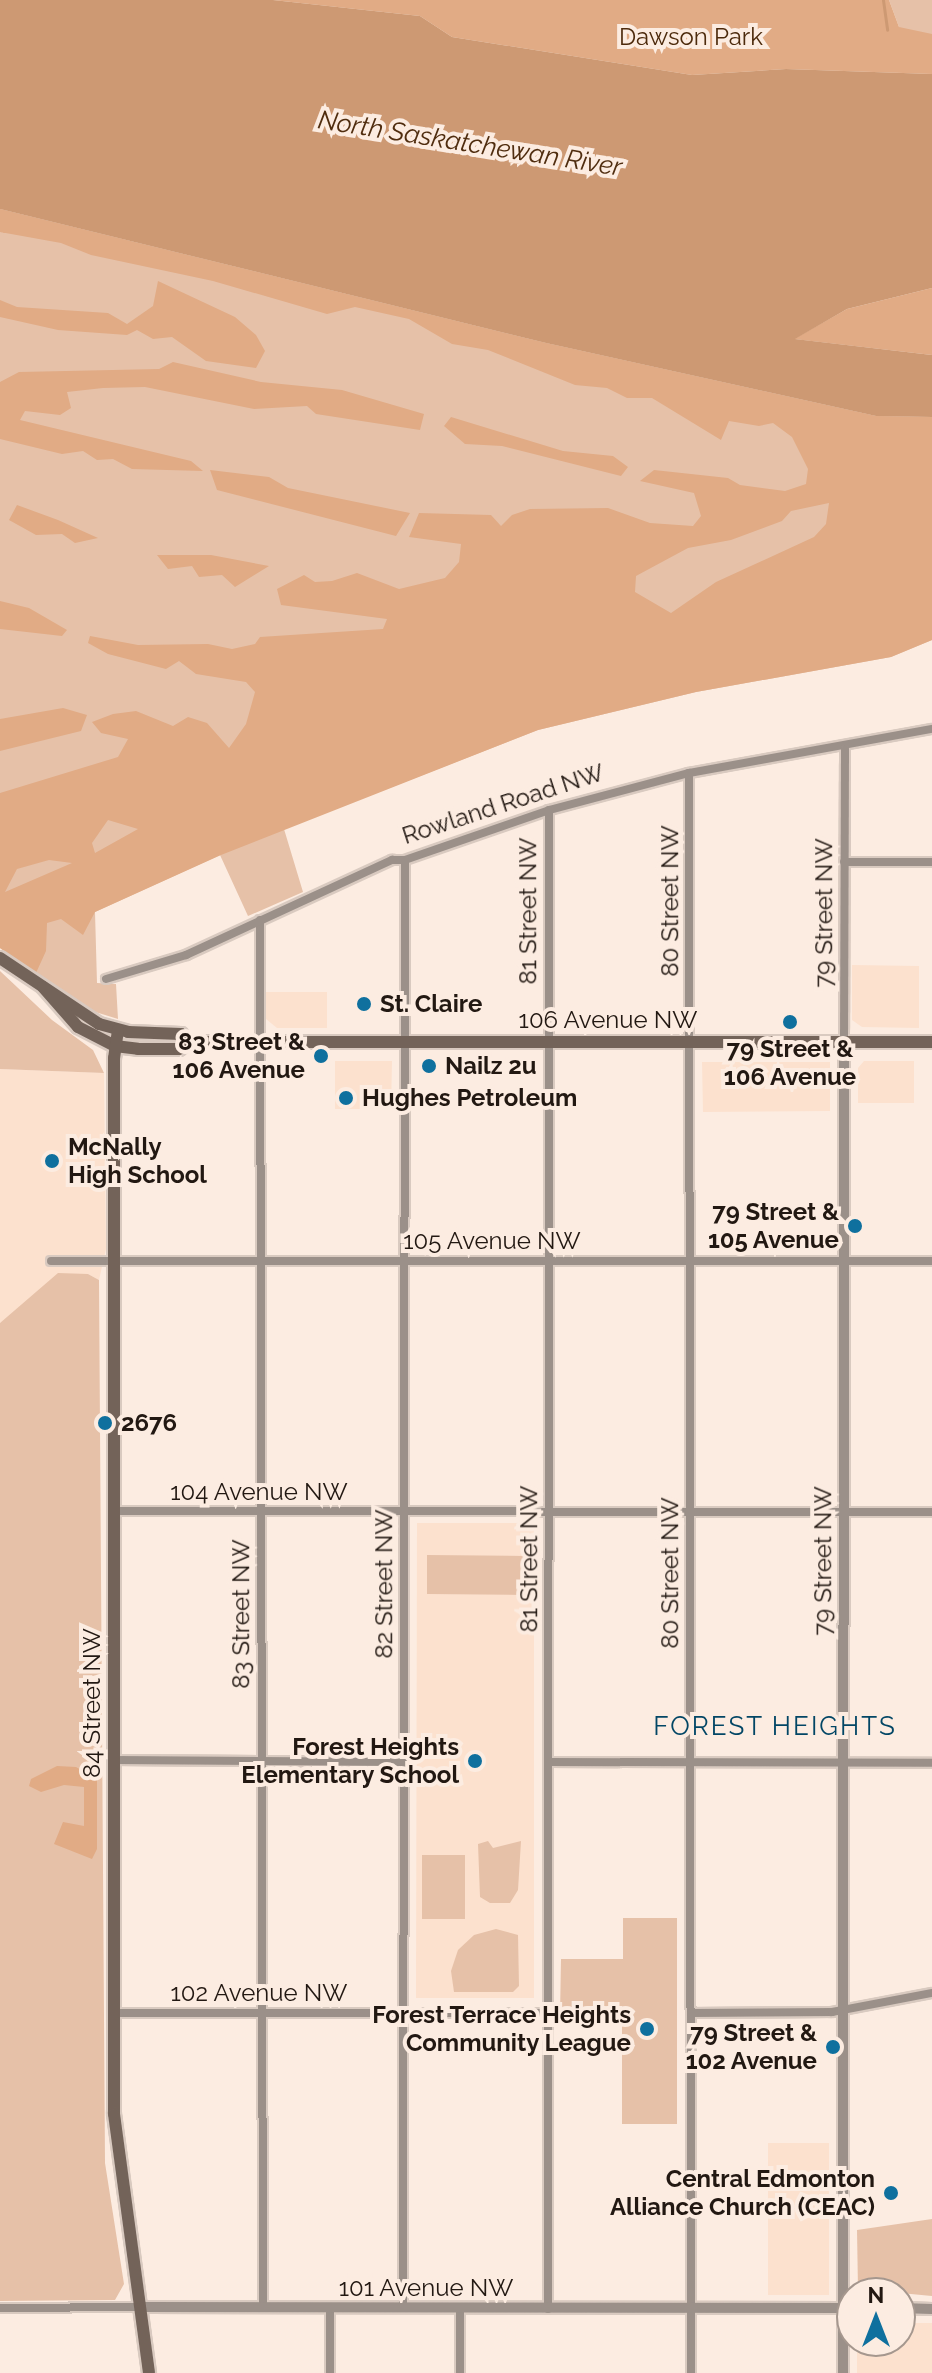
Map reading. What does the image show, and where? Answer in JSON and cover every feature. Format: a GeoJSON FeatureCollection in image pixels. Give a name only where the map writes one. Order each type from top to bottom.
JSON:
{"type":"FeatureCollection","features":[{"type":"Feature","properties":{"kind":"main road"},"geometry":{"type":"LineString","coordinates":[[0,958],[72,1009],[118,1030]]}},
{"type":"Feature","properties":{"kind":"main road"},"geometry":{"type":"LineString","coordinates":[[43,987],[78,1027],[115,1046]]}},
{"type":"Feature","properties":{"kind":"main road","name":"106 Avenue NW"},"geometry":{"type":"LineString","coordinates":[[118,1030],[176,1033],[188,1042]]}},
{"type":"Feature","properties":{"kind":"main road","name":"84 Street NW"},"geometry":{"type":"LineString","coordinates":[[118,1030],[115,1046],[114,1262],[114,2013],[118,2165],[142,2307],[149,2373]]}},
{"type":"Feature","properties":{"kind":"main road","name":"106 Avenue NW"},"geometry":{"type":"LineString","coordinates":[[115,1046],[179,1049],[188,1042],[262,1041],[932,1042]]}},
{"type":"Feature","properties":{"kind":"street","name":"Rowland Road NW"},"geometry":{"type":"LineString","coordinates":[[106,979],[160,965],[392,860],[405,860],[549,810],[689,773],[845,749],[932,729]]}},
{"type":"Feature","properties":{"kind":"street","name":"79 Street NW"},"geometry":{"type":"LineString","coordinates":[[845,749],[843,2009],[847,2277]]}},
{"type":"Feature","properties":{"kind":"street","name":"80 Street NW"},"geometry":{"type":"LineString","coordinates":[[689,773],[691,2373]]}},
{"type":"Feature","properties":{"kind":"street","name":"81 Street NW"},"geometry":{"type":"LineString","coordinates":[[548,2309],[549,810]]}},
{"type":"Feature","properties":{"kind":"street","name":"82 Street NW"},"geometry":{"type":"LineString","coordinates":[[403,2308],[405,860]]}},
{"type":"Feature","properties":{"kind":"street"},"geometry":{"type":"LineString","coordinates":[[844,862],[932,862]]}},
{"type":"Feature","properties":{"kind":"street","name":"83 Street NW"},"geometry":{"type":"LineString","coordinates":[[260,920],[263,2308]]}},
{"type":"Feature","properties":{"kind":"street","name":"105 Avenue NW"},"geometry":{"type":"LineString","coordinates":[[51,1261],[932,1261]]}},
{"type":"Feature","properties":{"kind":"street","name":"104 Avenue NW"},"geometry":{"type":"LineString","coordinates":[[114,1511],[932,1512]]}},
{"type":"Feature","properties":{"kind":"street"},"geometry":{"type":"LineString","coordinates":[[114,1760],[403,1762]]}},
{"type":"Feature","properties":{"kind":"street"},"geometry":{"type":"LineString","coordinates":[[549,1762],[932,1763]]}},
{"type":"Feature","properties":{"kind":"street"},"geometry":{"type":"LineString","coordinates":[[691,2013],[843,2009],[932,1993]]}},
{"type":"Feature","properties":{"kind":"street","name":"102 Avenue NW"},"geometry":{"type":"LineString","coordinates":[[114,2013],[548,2013]]}},
{"type":"Feature","properties":{"kind":"street","name":"101 Avenue NW"},"geometry":{"type":"LineString","coordinates":[[0,2308],[836,2308]]}},
{"type":"Feature","properties":{"kind":"street"},"geometry":{"type":"LineString","coordinates":[[330,2308],[330,2373]]}},
{"type":"Feature","properties":{"kind":"street"},"geometry":{"type":"LineString","coordinates":[[460,2308],[460,2373]]}},
{"type":"Feature","properties":{"kind":"shaded area"},"geometry":{"type":"Polygon","coordinates":[[[889,0],[932,0],[932,74],[899,27],[889,0]]]}},
{"type":"Feature","properties":{"kind":"shaded area"},"geometry":{"type":"Polygon","coordinates":[[[0,209],[546,343],[876,416],[932,417],[932,640],[891,657],[696,692],[538,730],[284,829],[303,892],[248,916],[220,855],[95,912],[97,983],[116,984],[118,1019],[89,1010],[0,948],[0,209]]]}},
{"type":"Feature","properties":{"kind":"shaded area"},"geometry":{"type":"Polygon","coordinates":[[[852,965],[919,966],[919,1028],[862,1027],[852,1020],[852,965]]]}},
{"type":"Feature","properties":{"kind":"shaded area"},"geometry":{"type":"Polygon","coordinates":[[[0,971],[52,1020],[93,1050],[104,1073],[0,1069],[0,971]]]}},
{"type":"Feature","properties":{"kind":"shaded area"},"geometry":{"type":"Polygon","coordinates":[[[266,992],[327,992],[327,1028],[277,1028],[266,1019],[266,992]]]}},
{"type":"Feature","properties":{"kind":"shaded area"},"geometry":{"type":"Polygon","coordinates":[[[335,1061],[392,1061],[391,1109],[335,1109],[335,1061]]]}},
{"type":"Feature","properties":{"kind":"shaded area"},"geometry":{"type":"Polygon","coordinates":[[[864,1061],[914,1061],[914,1103],[858,1103],[858,1068],[864,1061]]]}},
{"type":"Feature","properties":{"kind":"shaded area"},"geometry":{"type":"Polygon","coordinates":[[[702,1062],[830,1062],[830,1111],[703,1112],[702,1062]]]}},
{"type":"Feature","properties":{"kind":"shaded area","name":"McNally High School"},"geometry":{"type":"Polygon","coordinates":[[[0,1069],[104,1073],[106,1249],[99,1280],[88,1274],[0,1323],[0,1069]]]}},
{"type":"Feature","properties":{"kind":"shaded area"},"geometry":{"type":"Polygon","coordinates":[[[58,1273],[88,1274],[99,1280],[105,2163],[124,2284],[115,2300],[0,2301],[0,1323],[58,1273]]]}},
{"type":"Feature","properties":{"kind":"shaded area","name":"Forest Heights Elementary School"},"geometry":{"type":"Polygon","coordinates":[[[417,1523],[534,1523],[534,1998],[416,1998],[417,1523]]]}},
{"type":"Feature","properties":{"kind":"shaded area"},"geometry":{"type":"Polygon","coordinates":[[[427,1555],[525,1556],[525,1595],[427,1594],[427,1555]]]}},
{"type":"Feature","properties":{"kind":"shaded area"},"geometry":{"type":"Polygon","coordinates":[[[488,1841],[493,1848],[521,1841],[518,1890],[510,1903],[490,1903],[480,1897],[478,1844],[488,1841]]]}},
{"type":"Feature","properties":{"kind":"shaded area"},"geometry":{"type":"Polygon","coordinates":[[[422,1855],[465,1855],[465,1919],[422,1919],[422,1855]]]}},
{"type":"Feature","properties":{"kind":"shaded area"},"geometry":{"type":"Polygon","coordinates":[[[623,1918],[677,1918],[677,2124],[622,2124],[622,2016],[560,2015],[561,1959],[623,1959],[623,1918]]]}},
{"type":"Feature","properties":{"kind":"shaded area"},"geometry":{"type":"Polygon","coordinates":[[[496,1929],[518,1935],[519,1986],[513,1992],[454,1992],[451,1971],[458,1950],[474,1935],[496,1929]]]}},
{"type":"Feature","properties":{"kind":"shaded area"},"geometry":{"type":"Polygon","coordinates":[[[768,2143],[829,2143],[829,2295],[768,2295],[768,2143]]]}},
{"type":"Feature","properties":{"kind":"shaded area"},"geometry":{"type":"Polygon","coordinates":[[[932,2219],[932,2296],[916,2294],[916,2277],[858,2277],[857,2230],[932,2219]]]}},
{"type":"Feature","properties":{"kind":"shaded area"},"geometry":{"type":"Polygon","coordinates":[[[916,2323],[932,2323],[932,2373],[857,2373],[857,2357],[916,2357],[916,2323]]]}},
{"type":"Feature","properties":{"kind":"green space","name":"Dawson Park"},"geometry":{"type":"Polygon","coordinates":[[[273,0],[889,0],[899,27],[932,34],[932,74],[786,69],[692,75],[452,37],[420,16],[273,0]]]}},
{"type":"Feature","properties":{"kind":"green space"},"geometry":{"type":"Polygon","coordinates":[[[0,209],[546,343],[876,416],[932,417],[932,640],[891,657],[696,692],[538,730],[221,855],[95,912],[83,935],[61,919],[47,923],[46,951],[36,973],[0,948],[0,793],[118,757],[128,739],[101,733],[92,722],[113,714],[136,711],[173,726],[188,717],[207,723],[229,748],[246,724],[255,692],[246,682],[196,674],[179,661],[166,669],[108,654],[88,643],[90,636],[138,645],[208,644],[232,649],[255,644],[260,637],[383,629],[387,619],[281,605],[277,589],[304,575],[315,582],[332,581],[357,573],[399,589],[445,578],[459,562],[461,544],[409,537],[419,513],[491,515],[501,526],[512,515],[530,509],[608,508],[650,523],[693,526],[701,516],[694,493],[640,481],[654,470],[728,478],[740,485],[785,491],[806,484],[808,469],[792,437],[773,423],[759,426],[729,421],[721,440],[652,398],[627,398],[607,388],[575,385],[488,350],[452,344],[409,319],[355,307],[327,314],[213,281],[91,255],[61,243],[0,232],[0,209]],[[829,503],[791,511],[782,521],[731,540],[688,548],[636,576],[635,592],[671,613],[716,582],[814,537],[826,524],[829,503]],[[108,820],[92,843],[95,853],[138,829],[108,820]],[[49,860],[17,869],[5,892],[72,863],[49,860]]]}},
{"type":"Feature","properties":{"kind":"green space"},"geometry":{"type":"Polygon","coordinates":[[[158,281],[235,317],[256,335],[265,351],[256,368],[206,361],[172,337],[153,339],[137,330],[127,335],[58,330],[0,317],[0,300],[17,307],[108,313],[127,324],[153,306],[158,281]]]}},
{"type":"Feature","properties":{"kind":"green space"},"geometry":{"type":"Polygon","coordinates":[[[932,288],[932,355],[794,339],[847,309],[932,288]]]}},
{"type":"Feature","properties":{"kind":"green space"},"geometry":{"type":"Polygon","coordinates":[[[173,362],[261,382],[342,390],[424,414],[420,430],[316,414],[307,406],[254,409],[145,387],[103,388],[67,392],[71,408],[60,415],[25,411],[20,420],[191,461],[203,471],[132,469],[113,459],[97,460],[83,451],[62,454],[0,439],[0,382],[19,372],[159,369],[173,362]]]}},
{"type":"Feature","properties":{"kind":"green space"},"geometry":{"type":"Polygon","coordinates":[[[451,417],[563,451],[613,456],[628,467],[621,476],[502,446],[465,444],[444,426],[451,417]]]}},
{"type":"Feature","properties":{"kind":"green space"},"geometry":{"type":"Polygon","coordinates":[[[210,470],[269,477],[288,488],[410,513],[396,536],[217,490],[210,470]]]}},
{"type":"Feature","properties":{"kind":"green space"},"geometry":{"type":"Polygon","coordinates":[[[17,505],[98,538],[75,543],[62,534],[36,535],[9,520],[17,505]]]}},
{"type":"Feature","properties":{"kind":"green space"},"geometry":{"type":"Polygon","coordinates":[[[157,555],[211,555],[269,566],[235,587],[222,575],[199,577],[192,566],[168,569],[157,555]]]}},
{"type":"Feature","properties":{"kind":"green space"},"geometry":{"type":"Polygon","coordinates":[[[0,601],[29,608],[67,630],[62,636],[0,629],[0,601]]]}},
{"type":"Feature","properties":{"kind":"green space"},"geometry":{"type":"Polygon","coordinates":[[[63,708],[87,715],[81,731],[0,751],[0,719],[63,708]]]}},
{"type":"Feature","properties":{"kind":"green space"},"geometry":{"type":"Polygon","coordinates":[[[57,1766],[76,1767],[97,1779],[97,1849],[92,1859],[54,1844],[63,1822],[84,1826],[84,1787],[64,1785],[41,1792],[29,1786],[31,1779],[57,1766]]]}},
{"type":"Feature","properties":{"kind":"water","name":"North Saskatchewan River"},"geometry":{"type":"Polygon","coordinates":[[[0,0],[273,0],[420,16],[452,37],[692,75],[786,69],[932,74],[932,288],[847,309],[795,339],[932,355],[932,417],[876,416],[546,343],[0,209],[0,0]]]}},
{"type":"Feature","properties":{"kind":"waterway"},"geometry":{"type":"LineString","coordinates":[[883,0],[887,30]]}},
{"type":"Feature","properties":{"kind":"place","name":"St. Claire"},"geometry":{"type":"Point","coordinates":[364,1004]}},
{"type":"Feature","properties":{"kind":"place","name":"79 Street & 106 Avenue"},"geometry":{"type":"Point","coordinates":[790,1022]}},
{"type":"Feature","properties":{"kind":"place","name":"83 Street & 106 Avenue"},"geometry":{"type":"Point","coordinates":[321,1056]}},
{"type":"Feature","properties":{"kind":"place","name":"Nailz 2u"},"geometry":{"type":"Point","coordinates":[429,1066]}},
{"type":"Feature","properties":{"kind":"place","name":"Hughes Petroleum"},"geometry":{"type":"Point","coordinates":[346,1098]}},
{"type":"Feature","properties":{"kind":"place","name":"McNally High School"},"geometry":{"type":"Point","coordinates":[52,1161]}},
{"type":"Feature","properties":{"kind":"place","name":"79 Street & 105 Avenue"},"geometry":{"type":"Point","coordinates":[855,1226]}},
{"type":"Feature","properties":{"kind":"place","name":"2676"},"geometry":{"type":"Point","coordinates":[105,1423]}},
{"type":"Feature","properties":{"kind":"place","name":"Forest Heights Elementary School"},"geometry":{"type":"Point","coordinates":[475,1761]}},
{"type":"Feature","properties":{"kind":"place","name":"Forest Terrace Heights Community League"},"geometry":{"type":"Point","coordinates":[647,2029]}},
{"type":"Feature","properties":{"kind":"place","name":"79 Street & 102 Avenue"},"geometry":{"type":"Point","coordinates":[833,2047]}},
{"type":"Feature","properties":{"kind":"place","name":"Central Edmonton Alliance Church (CEAC)"},"geometry":{"type":"Point","coordinates":[891,2193]}},
{"type":"Feature","properties":{"kind":"district","name":"FOREST HEIGHTS"},"geometry":{"type":"Point","coordinates":[775,1727]}}]}
